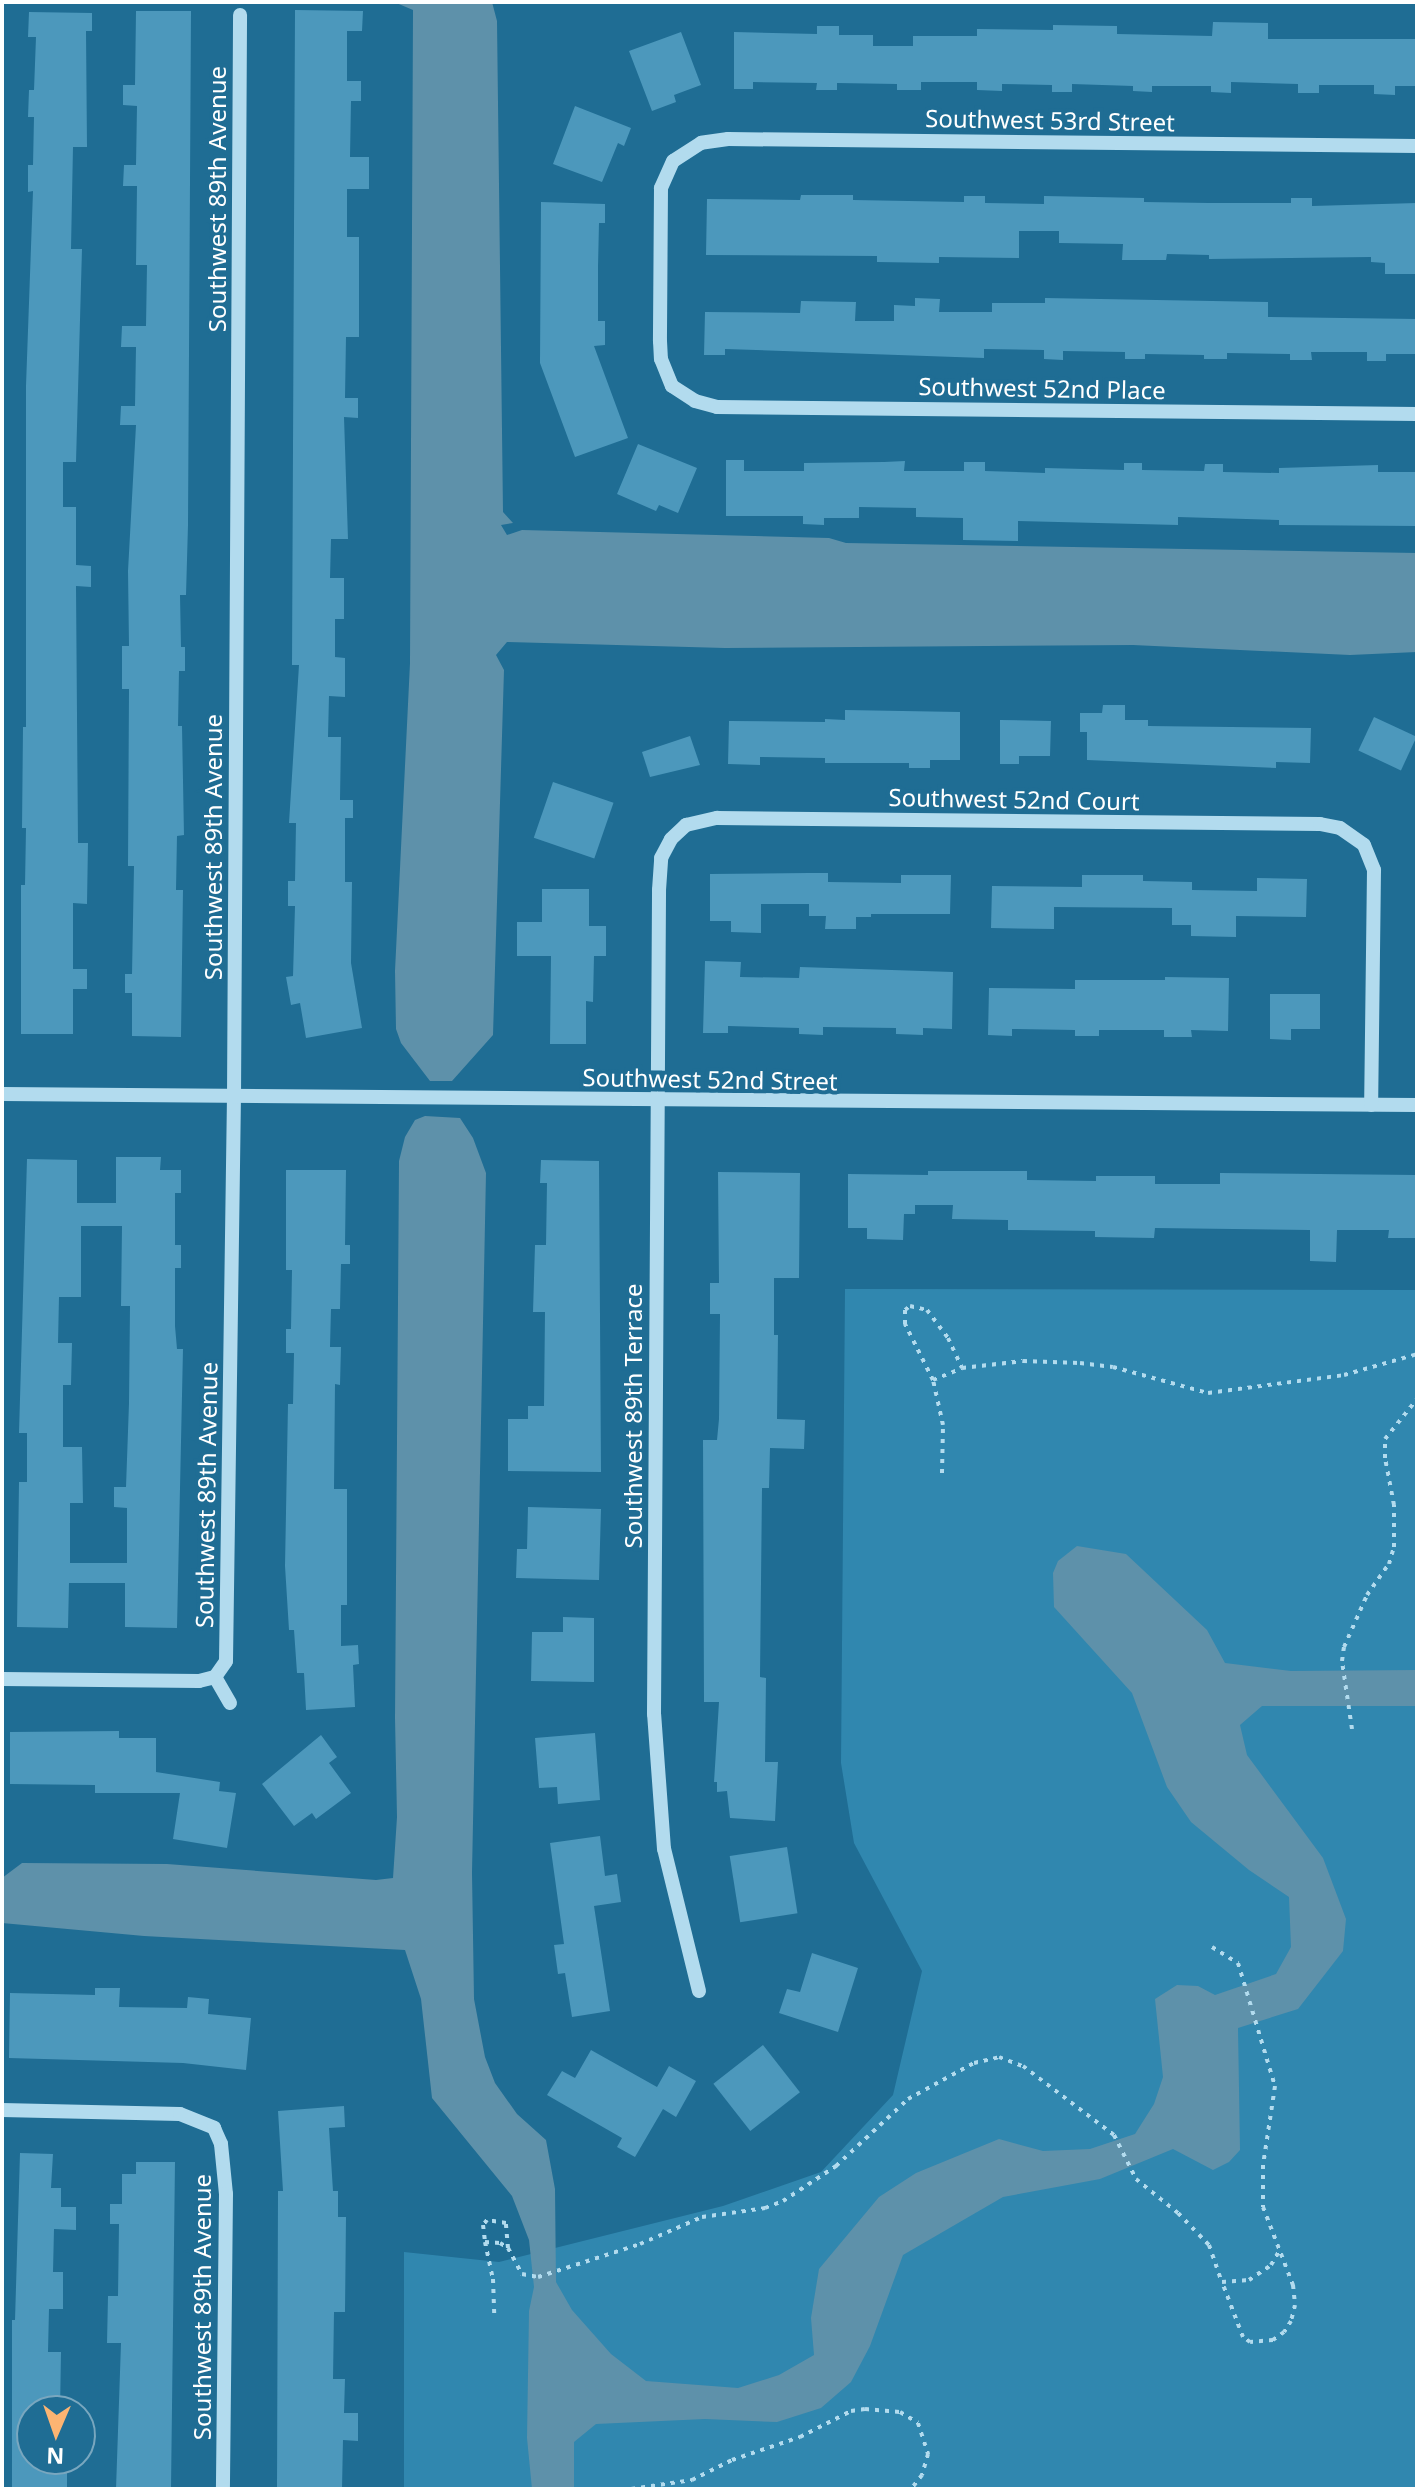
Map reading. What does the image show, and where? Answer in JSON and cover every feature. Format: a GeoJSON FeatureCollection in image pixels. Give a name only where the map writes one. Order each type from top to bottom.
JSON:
{"type":"FeatureCollection","features":[{"type":"Feature","properties":{"kind":"street","name":"Southwest 89th Avenue"},"geometry":{"type":"LineString","coordinates":[[215,1677],[226,1661],[234,1097],[240,15]]}},
{"type":"Feature","properties":{"kind":"street","name":"Southwest 53rd Street"},"geometry":{"type":"LineString","coordinates":[[672,386],[661,359],[660,341],[661,188],[664,174],[684,150],[701,143],[728,139],[1417,146]]}},
{"type":"Feature","properties":{"kind":"street","name":"Southwest 52nd Place"},"geometry":{"type":"LineString","coordinates":[[672,386],[695,401],[717,407],[1417,414]]}},
{"type":"Feature","properties":{"kind":"street","name":"Southwest 52nd Court"},"geometry":{"type":"LineString","coordinates":[[671,839],[686,825],[717,818],[1333,825],[1359,839],[1369,852],[1374,870],[1371,1105]]}},
{"type":"Feature","properties":{"kind":"street","name":"Southwest 89th Terrace"},"geometry":{"type":"LineString","coordinates":[[671,839],[661,858],[659,880],[655,1101],[654,1714],[664,1849],[699,1991]]}},
{"type":"Feature","properties":{"kind":"street","name":"Southwest 52nd Street"},"geometry":{"type":"LineString","coordinates":[[2,1094],[1417,1105]]}},
{"type":"Feature","properties":{"kind":"street"},"geometry":{"type":"LineString","coordinates":[[2,1679],[199,1681],[215,1677],[230,1703]]}},
{"type":"Feature","properties":{"kind":"street","name":"Southwest 89th Avenue"},"geometry":{"type":"LineString","coordinates":[[2,2110],[180,2114],[214,2128],[221,2144],[226,2194],[223,2489]]}},
{"type":"Feature","properties":{"kind":"path"},"geometry":{"type":"LineString","coordinates":[[942,1473],[943,1425],[933,1380],[905,1324],[903,1316],[910,1306],[927,1310],[948,1338],[962,1368]]}},
{"type":"Feature","properties":{"kind":"path"},"geometry":{"type":"LineString","coordinates":[[933,1380],[962,1368],[1023,1361],[1080,1363],[1113,1367],[1208,1393],[1344,1375],[1417,1354]]}},
{"type":"Feature","properties":{"kind":"path"},"geometry":{"type":"LineString","coordinates":[[1352,1729],[1342,1661],[1358,1613],[1389,1564],[1394,1547],[1395,1516],[1385,1439],[1417,1399]]}},
{"type":"Feature","properties":{"kind":"path"},"geometry":{"type":"LineString","coordinates":[[494,2316],[493,2279],[483,2225],[487,2220],[506,2223],[508,2248],[522,2274],[527,2277],[559,2271],[640,2244],[702,2217],[765,2208],[783,2201],[836,2166],[894,2108],[988,2058],[999,2057],[1023,2066],[1114,2135],[1131,2173],[1209,2245],[1243,2337],[1250,2342],[1273,2340],[1291,2321],[1295,2305],[1293,2285],[1263,2207],[1263,2165],[1275,2086],[1238,1963],[1212,1947]]}},
{"type":"Feature","properties":{"kind":"path"},"geometry":{"type":"LineString","coordinates":[[485,2242],[500,2243],[508,2248]]}},
{"type":"Feature","properties":{"kind":"path"},"geometry":{"type":"LineString","coordinates":[[1222,2282],[1249,2280],[1271,2265],[1279,2251]]}},
{"type":"Feature","properties":{"kind":"path"},"geometry":{"type":"LineString","coordinates":[[631,2489],[692,2480],[732,2460],[800,2437],[851,2411],[878,2409],[910,2417],[923,2433],[927,2464],[911,2489]]}},
{"type":"Feature","properties":{"kind":"path"},"geometry":{"type":"LineString","coordinates":[[1006,2489],[1013,2489]]}},
{"type":"Feature","properties":{"kind":"shaded area"},"geometry":{"type":"Polygon","coordinates":[[[394,2],[492,2],[497,21],[503,512],[513,523],[501,525],[507,535],[522,530],[829,538],[846,543],[1417,553],[1417,652],[1350,655],[1133,645],[725,648],[507,642],[496,655],[504,670],[493,1035],[452,1081],[430,1081],[401,1043],[396,1029],[395,971],[410,663],[413,10],[394,2]]]}},
{"type":"Feature","properties":{"kind":"shaded area"},"geometry":{"type":"Polygon","coordinates":[[[425,1116],[460,1118],[473,1138],[486,1173],[472,1873],[474,1999],[485,2057],[495,2083],[517,2114],[546,2140],[555,2189],[556,2282],[572,2310],[611,2354],[646,2381],[738,2388],[779,2375],[814,2355],[811,2318],[819,2269],[879,2197],[916,2173],[999,2139],[1043,2151],[1090,2149],[1135,2134],[1154,2104],[1163,2077],[1155,1999],[1177,1985],[1198,1986],[1215,1995],[1276,1974],[1291,1947],[1289,1897],[1249,1870],[1191,1822],[1167,1787],[1132,1693],[1054,1607],[1053,1573],[1058,1561],[1077,1546],[1126,1554],[1207,1630],[1225,1663],[1291,1671],[1417,1670],[1417,1706],[1262,1706],[1240,1725],[1247,1755],[1323,1858],[1346,1919],[1343,1951],[1298,2009],[1238,2028],[1240,2150],[1229,2162],[1213,2170],[1173,2149],[1100,2179],[1003,2197],[903,2255],[870,2346],[851,2382],[821,2408],[777,2422],[705,2419],[596,2424],[574,2442],[574,2489],[532,2489],[527,2438],[529,2311],[534,2287],[529,2240],[512,2196],[432,2098],[421,1999],[405,1950],[144,1936],[2,1923],[2,1878],[22,1863],[167,1864],[376,1880],[393,1878],[397,1817],[399,1161],[405,1137],[415,1120],[425,1116]]]}},
{"type":"Feature","properties":{"kind":"shaded area"},"geometry":{"type":"Polygon","coordinates":[[[845,1289],[1417,1290],[1417,2489],[404,2489],[404,2252],[499,2262],[723,2206],[821,2172],[893,2095],[922,1971],[854,1843],[841,1763],[845,1289]]]}},
{"type":"Feature","properties":{"kind":"building"},"geometry":{"type":"Polygon","coordinates":[[[295,10],[363,11],[362,31],[347,31],[347,81],[361,81],[361,101],[351,101],[350,157],[369,157],[369,189],[347,189],[347,237],[359,237],[359,337],[346,337],[345,398],[358,398],[358,418],[344,417],[348,539],[331,539],[330,578],[344,578],[344,619],[335,619],[335,657],[345,658],[345,697],[329,696],[328,737],[341,737],[340,800],[353,800],[353,818],[345,818],[345,882],[352,882],[351,963],[362,1028],[306,1038],[300,1003],[291,1005],[286,977],[293,976],[295,906],[288,906],[288,881],[295,881],[296,823],[289,823],[299,665],[292,665],[295,10]]]}},
{"type":"Feature","properties":{"kind":"building"},"geometry":{"type":"Polygon","coordinates":[[[136,11],[191,11],[188,525],[186,595],[180,595],[181,647],[185,647],[185,671],[179,671],[178,726],[182,726],[184,835],[177,836],[176,890],[183,890],[181,1037],[132,1036],[132,993],[125,993],[125,974],[132,974],[134,866],[128,866],[129,689],[122,689],[122,646],[129,646],[128,571],[136,425],[120,425],[121,406],[135,406],[136,347],[121,347],[122,326],[146,326],[147,265],[136,265],[137,186],[123,186],[124,165],[136,165],[137,106],[123,105],[123,85],[135,85],[136,11]]]}},
{"type":"Feature","properties":{"kind":"building"},"geometry":{"type":"Polygon","coordinates":[[[29,12],[92,13],[92,31],[86,31],[87,147],[73,147],[71,249],[82,249],[76,462],[63,462],[63,507],[76,507],[76,565],[91,566],[91,587],[76,586],[78,843],[88,843],[87,904],[73,903],[73,969],[87,969],[87,989],[73,989],[73,1034],[21,1034],[21,885],[25,885],[26,828],[22,828],[23,727],[26,727],[26,386],[33,191],[28,192],[28,165],[33,165],[34,117],[28,117],[29,90],[34,90],[36,37],[28,37],[29,12]]]}},
{"type":"Feature","properties":{"kind":"building"},"geometry":{"type":"Polygon","coordinates":[[[1213,22],[1268,23],[1268,39],[1417,39],[1417,86],[1395,86],[1395,95],[1374,94],[1374,85],[1319,85],[1319,93],[1298,93],[1298,84],[1231,82],[1231,93],[1211,92],[1211,86],[1152,86],[1152,92],[1133,91],[1133,86],[1072,84],[1072,92],[1052,92],[1052,85],[1002,84],[1002,91],[977,90],[977,82],[921,82],[921,90],[897,90],[897,84],[837,83],[837,90],[816,90],[817,83],[753,82],[753,89],[734,89],[734,32],[817,34],[817,26],[839,26],[839,35],[873,35],[873,46],[913,46],[913,36],[977,36],[977,29],[1053,30],[1053,25],[1117,26],[1117,34],[1212,36],[1213,22]]]}},
{"type":"Feature","properties":{"kind":"building"},"geometry":{"type":"Polygon","coordinates":[[[681,32],[701,85],[674,95],[676,102],[652,111],[629,51],[681,32]]]}},
{"type":"Feature","properties":{"kind":"building"},"geometry":{"type":"Polygon","coordinates":[[[575,106],[631,128],[624,146],[618,143],[602,182],[553,164],[575,106]]]}},
{"type":"Feature","properties":{"kind":"building"},"geometry":{"type":"Polygon","coordinates":[[[801,195],[853,195],[853,200],[964,202],[964,196],[985,196],[985,203],[1044,204],[1044,196],[1209,203],[1291,203],[1291,198],[1312,198],[1312,206],[1417,203],[1415,274],[1385,274],[1385,263],[1371,262],[1371,257],[1209,259],[1209,255],[1167,254],[1166,260],[1122,260],[1123,244],[1059,243],[1059,231],[1019,231],[1019,258],[939,257],[939,263],[877,262],[877,256],[706,255],[707,199],[800,200],[801,195]]]}},
{"type":"Feature","properties":{"kind":"building"},"geometry":{"type":"Polygon","coordinates":[[[541,202],[605,204],[605,223],[599,223],[598,321],[605,321],[605,345],[594,346],[628,438],[575,457],[540,363],[541,202]]]}},
{"type":"Feature","properties":{"kind":"building"},"geometry":{"type":"Polygon","coordinates":[[[915,298],[940,299],[939,312],[992,312],[992,303],[1045,303],[1045,298],[1268,302],[1268,317],[1417,319],[1417,354],[1386,354],[1386,361],[1367,361],[1367,352],[1311,352],[1312,360],[1290,360],[1290,354],[1227,353],[1227,359],[1204,359],[1204,355],[1145,354],[1145,359],[1125,359],[1125,352],[1063,351],[1063,360],[1044,359],[1044,350],[984,349],[984,358],[725,349],[725,355],[704,355],[705,312],[800,313],[801,301],[856,302],[855,321],[894,321],[894,305],[915,306],[915,298]]]}},
{"type":"Feature","properties":{"kind":"building"},"geometry":{"type":"Polygon","coordinates":[[[638,444],[697,468],[678,513],[659,505],[656,511],[617,494],[638,444]]]}},
{"type":"Feature","properties":{"kind":"building"},"geometry":{"type":"Polygon","coordinates":[[[726,460],[744,460],[744,471],[804,471],[804,463],[905,461],[904,471],[964,471],[964,462],[985,462],[985,471],[1045,473],[1045,468],[1124,470],[1124,463],[1142,463],[1142,470],[1204,471],[1205,464],[1223,464],[1223,472],[1279,473],[1279,468],[1378,465],[1378,472],[1417,472],[1417,526],[1279,525],[1279,520],[1178,517],[1178,525],[1018,521],[1018,541],[963,540],[963,518],[916,517],[916,508],[859,507],[859,518],[824,518],[824,525],[803,524],[803,516],[726,516],[726,460]]]}},
{"type":"Feature","properties":{"kind":"building"},"geometry":{"type":"Polygon","coordinates":[[[1103,705],[1125,705],[1125,720],[1148,720],[1148,726],[1311,728],[1310,763],[1276,762],[1276,768],[1087,760],[1087,732],[1080,732],[1080,713],[1102,713],[1103,705]]]}},
{"type":"Feature","properties":{"kind":"building"},"geometry":{"type":"Polygon","coordinates":[[[845,710],[960,712],[960,760],[930,760],[930,768],[909,768],[909,763],[825,763],[825,758],[760,757],[760,765],[728,764],[729,721],[825,722],[825,719],[845,720],[845,710]]]}},
{"type":"Feature","properties":{"kind":"building"},"geometry":{"type":"Polygon","coordinates":[[[1374,717],[1417,737],[1401,770],[1358,751],[1374,717]]]}},
{"type":"Feature","properties":{"kind":"building"},"geometry":{"type":"Polygon","coordinates":[[[1000,720],[1051,721],[1050,756],[1019,756],[1019,764],[1000,764],[1000,720]]]}},
{"type":"Feature","properties":{"kind":"building"},"geometry":{"type":"Polygon","coordinates":[[[690,736],[700,765],[650,777],[642,752],[690,736]]]}},
{"type":"Feature","properties":{"kind":"building"},"geometry":{"type":"Polygon","coordinates":[[[553,782],[614,803],[594,859],[534,838],[553,782]]]}},
{"type":"Feature","properties":{"kind":"building"},"geometry":{"type":"Polygon","coordinates":[[[828,873],[828,882],[901,883],[901,875],[951,875],[950,914],[871,914],[871,917],[856,917],[856,929],[825,929],[826,916],[809,916],[809,904],[761,904],[761,933],[731,932],[731,921],[710,921],[710,874],[828,873]]]}},
{"type":"Feature","properties":{"kind":"building"},"geometry":{"type":"Polygon","coordinates":[[[1082,875],[1143,875],[1143,881],[1192,882],[1192,890],[1257,891],[1257,878],[1307,879],[1306,917],[1236,916],[1236,937],[1191,936],[1191,925],[1172,925],[1172,908],[1054,907],[1054,929],[991,928],[992,886],[1082,887],[1082,875]]]}},
{"type":"Feature","properties":{"kind":"building"},"geometry":{"type":"Polygon","coordinates":[[[542,889],[589,889],[589,926],[606,926],[606,956],[594,956],[593,1002],[586,1001],[586,1044],[550,1044],[551,956],[517,956],[517,922],[542,922],[542,889]]]}},
{"type":"Feature","properties":{"kind":"building"},"geometry":{"type":"Polygon","coordinates":[[[705,961],[741,962],[740,977],[799,978],[800,967],[953,972],[952,1029],[923,1028],[923,1035],[896,1034],[896,1028],[823,1027],[823,1035],[799,1034],[799,1028],[728,1026],[728,1033],[703,1033],[705,961]]]}},
{"type":"Feature","properties":{"kind":"building"},"geometry":{"type":"Polygon","coordinates":[[[1165,977],[1229,978],[1228,1031],[1191,1030],[1192,1037],[1164,1037],[1164,1030],[1099,1030],[1099,1036],[1075,1036],[1075,1030],[1012,1029],[1012,1036],[988,1035],[989,988],[1075,989],[1075,980],[1165,980],[1165,977]]]}},
{"type":"Feature","properties":{"kind":"building"},"geometry":{"type":"Polygon","coordinates":[[[1270,994],[1320,994],[1320,1029],[1291,1029],[1291,1040],[1270,1039],[1270,994]]]}},
{"type":"Feature","properties":{"kind":"building"},"geometry":{"type":"Polygon","coordinates":[[[116,1157],[161,1157],[160,1170],[181,1170],[181,1193],[175,1193],[175,1245],[181,1245],[181,1268],[175,1268],[175,1326],[177,1349],[183,1349],[177,1628],[125,1627],[125,1583],[69,1583],[68,1628],[17,1627],[19,1482],[27,1482],[27,1433],[19,1433],[27,1159],[77,1160],[77,1203],[116,1203],[116,1157]],[[81,1226],[81,1297],[59,1297],[58,1343],[72,1343],[71,1385],[63,1385],[63,1447],[82,1447],[83,1503],[70,1503],[70,1563],[127,1563],[127,1508],[114,1507],[114,1487],[126,1487],[129,1403],[130,1306],[121,1306],[122,1226],[81,1226]]]}},
{"type":"Feature","properties":{"kind":"building"},"geometry":{"type":"Polygon","coordinates":[[[541,1160],[599,1161],[601,1472],[508,1471],[508,1419],[528,1419],[528,1406],[544,1406],[545,1312],[533,1312],[535,1245],[546,1245],[547,1183],[540,1183],[541,1160]]]}},
{"type":"Feature","properties":{"kind":"building"},"geometry":{"type":"Polygon","coordinates":[[[286,1170],[346,1170],[345,1245],[350,1245],[350,1264],[341,1264],[340,1309],[331,1309],[330,1347],[341,1347],[340,1385],[335,1384],[334,1489],[347,1489],[347,1605],[341,1605],[341,1646],[358,1645],[359,1664],[353,1665],[355,1707],[306,1710],[304,1673],[297,1673],[294,1630],[289,1630],[285,1566],[288,1404],[293,1404],[294,1353],[286,1353],[286,1329],[291,1329],[292,1270],[286,1270],[286,1170]]]}},
{"type":"Feature","properties":{"kind":"building"},"geometry":{"type":"Polygon","coordinates":[[[928,1171],[1027,1171],[1027,1180],[1096,1181],[1096,1176],[1155,1176],[1155,1184],[1220,1184],[1220,1173],[1417,1175],[1417,1238],[1388,1238],[1389,1230],[1337,1230],[1336,1262],[1310,1261],[1310,1230],[1155,1228],[1154,1238],[1095,1237],[1095,1231],[1008,1230],[1008,1220],[952,1219],[953,1205],[915,1205],[915,1214],[904,1214],[903,1240],[867,1239],[867,1228],[848,1228],[848,1174],[928,1175],[928,1171]]]}},
{"type":"Feature","properties":{"kind":"building"},"geometry":{"type":"Polygon","coordinates":[[[718,1172],[800,1173],[799,1278],[774,1278],[774,1335],[778,1335],[777,1419],[805,1420],[804,1449],[770,1448],[769,1488],[762,1488],[760,1677],[766,1678],[765,1762],[778,1762],[775,1821],[730,1818],[727,1791],[717,1792],[717,1782],[714,1782],[719,1702],[704,1702],[703,1440],[717,1440],[719,1419],[720,1314],[710,1314],[710,1283],[719,1283],[718,1172]]]}},
{"type":"Feature","properties":{"kind":"building"},"geometry":{"type":"Polygon","coordinates":[[[528,1507],[601,1509],[599,1580],[516,1578],[517,1549],[527,1549],[528,1507]]]}},
{"type":"Feature","properties":{"kind":"building"},"geometry":{"type":"Polygon","coordinates":[[[563,1617],[594,1618],[594,1682],[531,1681],[532,1632],[563,1632],[563,1617]]]}},
{"type":"Feature","properties":{"kind":"building"},"geometry":{"type":"Polygon","coordinates":[[[119,1731],[119,1738],[156,1738],[156,1772],[220,1782],[219,1791],[236,1793],[227,1848],[173,1839],[180,1793],[95,1793],[95,1785],[10,1784],[10,1732],[119,1731]]]}},
{"type":"Feature","properties":{"kind":"building"},"geometry":{"type":"Polygon","coordinates":[[[595,1733],[600,1800],[558,1804],[557,1787],[539,1788],[535,1738],[595,1733]]]}},
{"type":"Feature","properties":{"kind":"building"},"geometry":{"type":"Polygon","coordinates":[[[321,1735],[337,1757],[329,1763],[351,1793],[316,1819],[312,1813],[294,1826],[262,1784],[321,1735]]]}},
{"type":"Feature","properties":{"kind":"building"},"geometry":{"type":"Polygon","coordinates":[[[600,1836],[605,1876],[617,1874],[621,1902],[594,1906],[610,2011],[572,2017],[565,1973],[558,1974],[554,1945],[564,1944],[550,1843],[600,1836]]]}},
{"type":"Feature","properties":{"kind":"building"},"geometry":{"type":"Polygon","coordinates":[[[787,1847],[797,1913],[740,1922],[730,1856],[787,1847]]]}},
{"type":"Feature","properties":{"kind":"building"},"geometry":{"type":"Polygon","coordinates":[[[812,1953],[858,1968],[838,2032],[779,2013],[787,1989],[800,1992],[812,1953]]]}},
{"type":"Feature","properties":{"kind":"building"},"geometry":{"type":"Polygon","coordinates":[[[95,1988],[120,1988],[119,2007],[187,2008],[188,1997],[209,1999],[208,2014],[251,2018],[246,2070],[183,2063],[9,2058],[10,1993],[95,1995],[95,1988]]]}},
{"type":"Feature","properties":{"kind":"building"},"geometry":{"type":"Polygon","coordinates":[[[763,2045],[800,2092],[750,2131],[713,2084],[763,2045]]]}},
{"type":"Feature","properties":{"kind":"building"},"geometry":{"type":"Polygon","coordinates":[[[591,2050],[657,2087],[669,2066],[696,2081],[676,2117],[663,2109],[635,2157],[617,2147],[622,2138],[547,2095],[562,2071],[575,2078],[591,2050]]]}},
{"type":"Feature","properties":{"kind":"building"},"geometry":{"type":"Polygon","coordinates":[[[344,2106],[345,2127],[329,2128],[333,2191],[338,2191],[338,2217],[346,2217],[345,2312],[334,2312],[333,2379],[345,2379],[344,2413],[358,2413],[358,2441],[343,2440],[342,2489],[277,2489],[278,2191],[283,2191],[278,2111],[344,2106]]]}},
{"type":"Feature","properties":{"kind":"building"},"geometry":{"type":"Polygon","coordinates":[[[20,2153],[53,2154],[51,2188],[61,2188],[61,2207],[76,2207],[76,2230],[54,2229],[53,2272],[63,2272],[63,2309],[49,2309],[48,2352],[61,2352],[60,2395],[16,2395],[16,2475],[67,2475],[67,2489],[12,2489],[12,2320],[15,2320],[20,2153]]]}},
{"type":"Feature","properties":{"kind":"building"},"geometry":{"type":"Polygon","coordinates":[[[136,2162],[175,2162],[171,2489],[116,2489],[121,2343],[107,2343],[108,2296],[118,2296],[119,2224],[110,2224],[110,2204],[122,2204],[122,2174],[136,2174],[136,2162]]]}}]}
